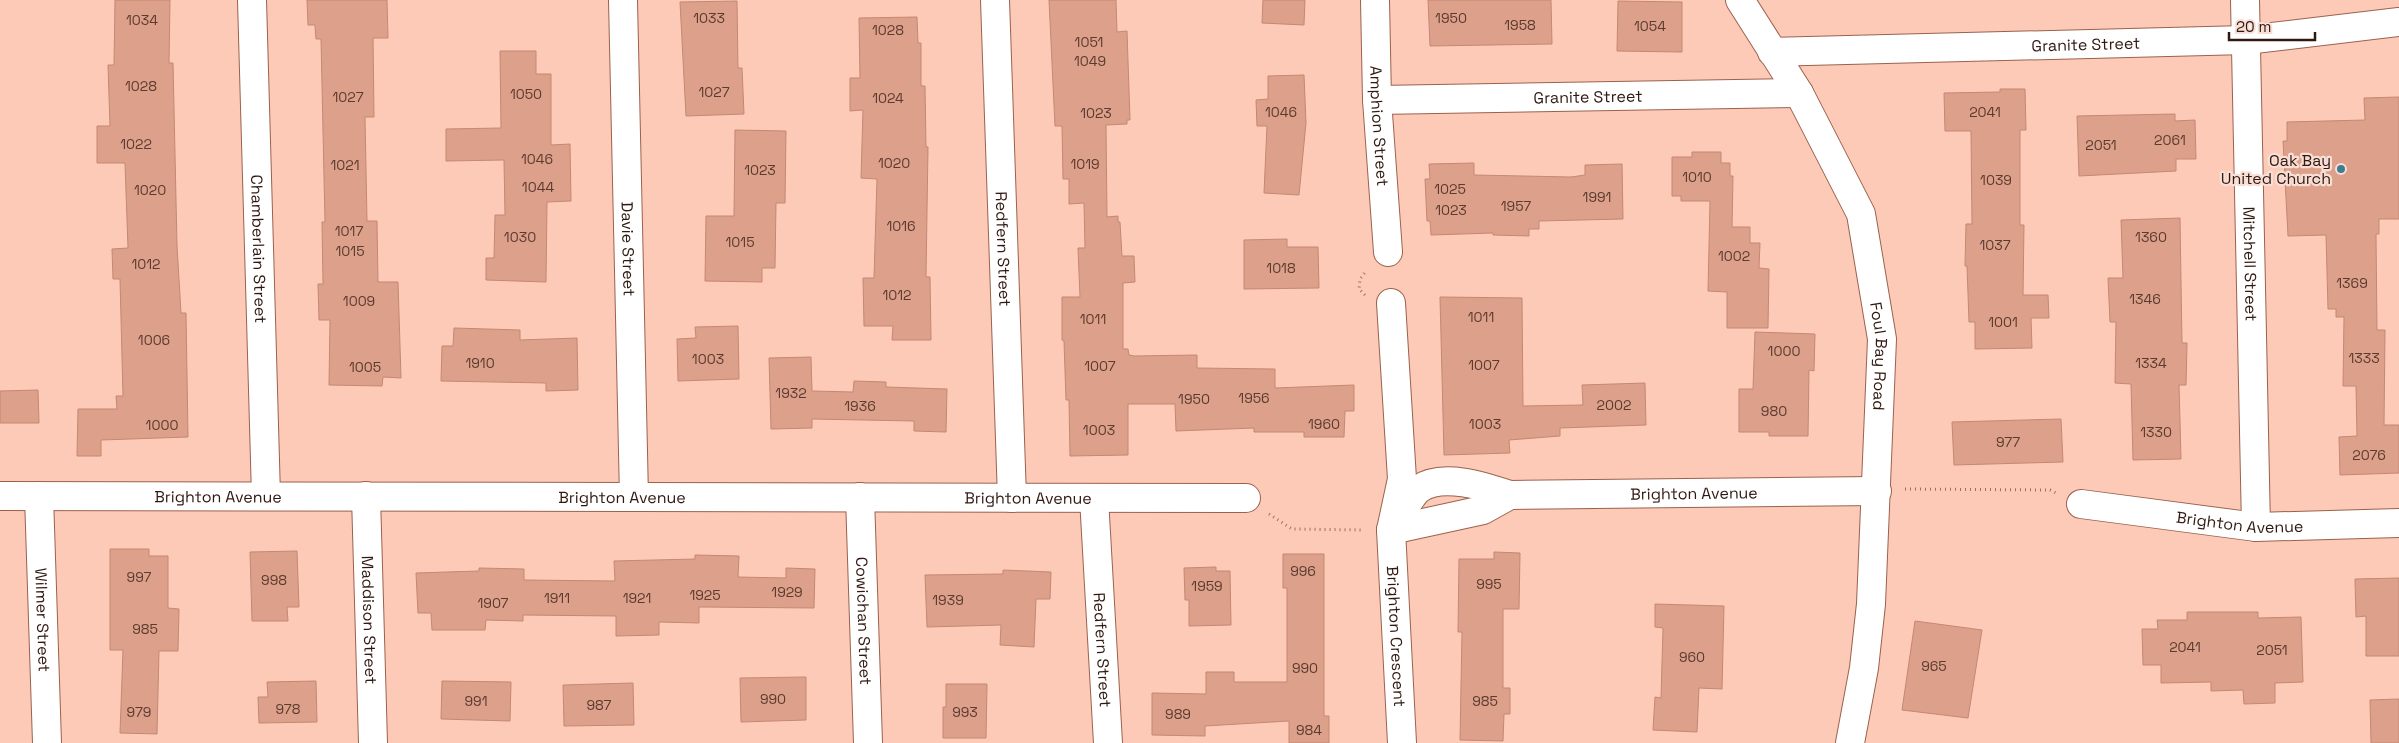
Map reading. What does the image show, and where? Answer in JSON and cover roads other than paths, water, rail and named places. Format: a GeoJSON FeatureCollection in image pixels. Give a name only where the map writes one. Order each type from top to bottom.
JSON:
{"type":"FeatureCollection","features":[{"type":"Feature","properties":{"kind":"street","name":"Chamberlain Street"},"geometry":{"type":"LineString","coordinates":[[252,0],[266,496]]}},
{"type":"Feature","properties":{"kind":"street","name":"Davie Street"},"geometry":{"type":"LineString","coordinates":[[623,0],[634,497]]}},
{"type":"Feature","properties":{"kind":"street","name":"Redfern Street"},"geometry":{"type":"LineString","coordinates":[[995,0],[1012,498]]}},
{"type":"Feature","properties":{"kind":"street","name":"Amphion Street"},"geometry":{"type":"LineString","coordinates":[[1375,0],[1377,100],[1388,252]]}},
{"type":"Feature","properties":{"kind":"street","name":"Foul Bay Road"},"geometry":{"type":"LineString","coordinates":[[1740,0],[1799,92],[1861,214],[1882,339],[1871,604],[1864,668],[1850,743]]}},
{"type":"Feature","properties":{"kind":"street","name":"Mitchell Street"},"geometry":{"type":"LineString","coordinates":[[2245,0],[2256,528]]}},
{"type":"Feature","properties":{"kind":"street","name":"Granite Street"},"geometry":{"type":"LineString","coordinates":[[1772,52],[2246,40],[2399,22]]}},
{"type":"Feature","properties":{"kind":"street","name":"Granite Street"},"geometry":{"type":"LineString","coordinates":[[1377,100],[1799,92]]}},
{"type":"Feature","properties":{"kind":"street"},"geometry":{"type":"LineString","coordinates":[[1392,303],[1402,479],[1390,530],[1483,510],[1510,494]]}},
{"type":"Feature","properties":{"kind":"street","name":"Brighton Avenue"},"geometry":{"type":"LineString","coordinates":[[1390,530],[1419,489],[1437,482],[1460,482],[1510,494],[1877,491]]}},
{"type":"Feature","properties":{"kind":"street","name":"Brighton Avenue"},"geometry":{"type":"LineString","coordinates":[[0,496],[1246,498]]}},
{"type":"Feature","properties":{"kind":"street","name":"Wilmer Street"},"geometry":{"type":"LineString","coordinates":[[39,496],[48,743]]}},
{"type":"Feature","properties":{"kind":"street","name":"Maddison Street"},"geometry":{"type":"LineString","coordinates":[[366,496],[373,743]]}},
{"type":"Feature","properties":{"kind":"street","name":"Cowichan Street"},"geometry":{"type":"LineString","coordinates":[[860,497],[868,743]]}},
{"type":"Feature","properties":{"kind":"street","name":"Redfern Street"},"geometry":{"type":"LineString","coordinates":[[1094,498],[1108,743]]}},
{"type":"Feature","properties":{"kind":"street","name":"Brighton Avenue"},"geometry":{"type":"LineString","coordinates":[[2081,504],[2256,528],[2399,523]]}},
{"type":"Feature","properties":{"kind":"street","name":"Brighton Crescent"},"geometry":{"type":"LineString","coordinates":[[1390,530],[1402,743]]}},
{"type":"Feature","properties":{"kind":"place","name":"Oak Bay United Church"},"geometry":{"type":"Point","coordinates":[2341,169]}}]}
